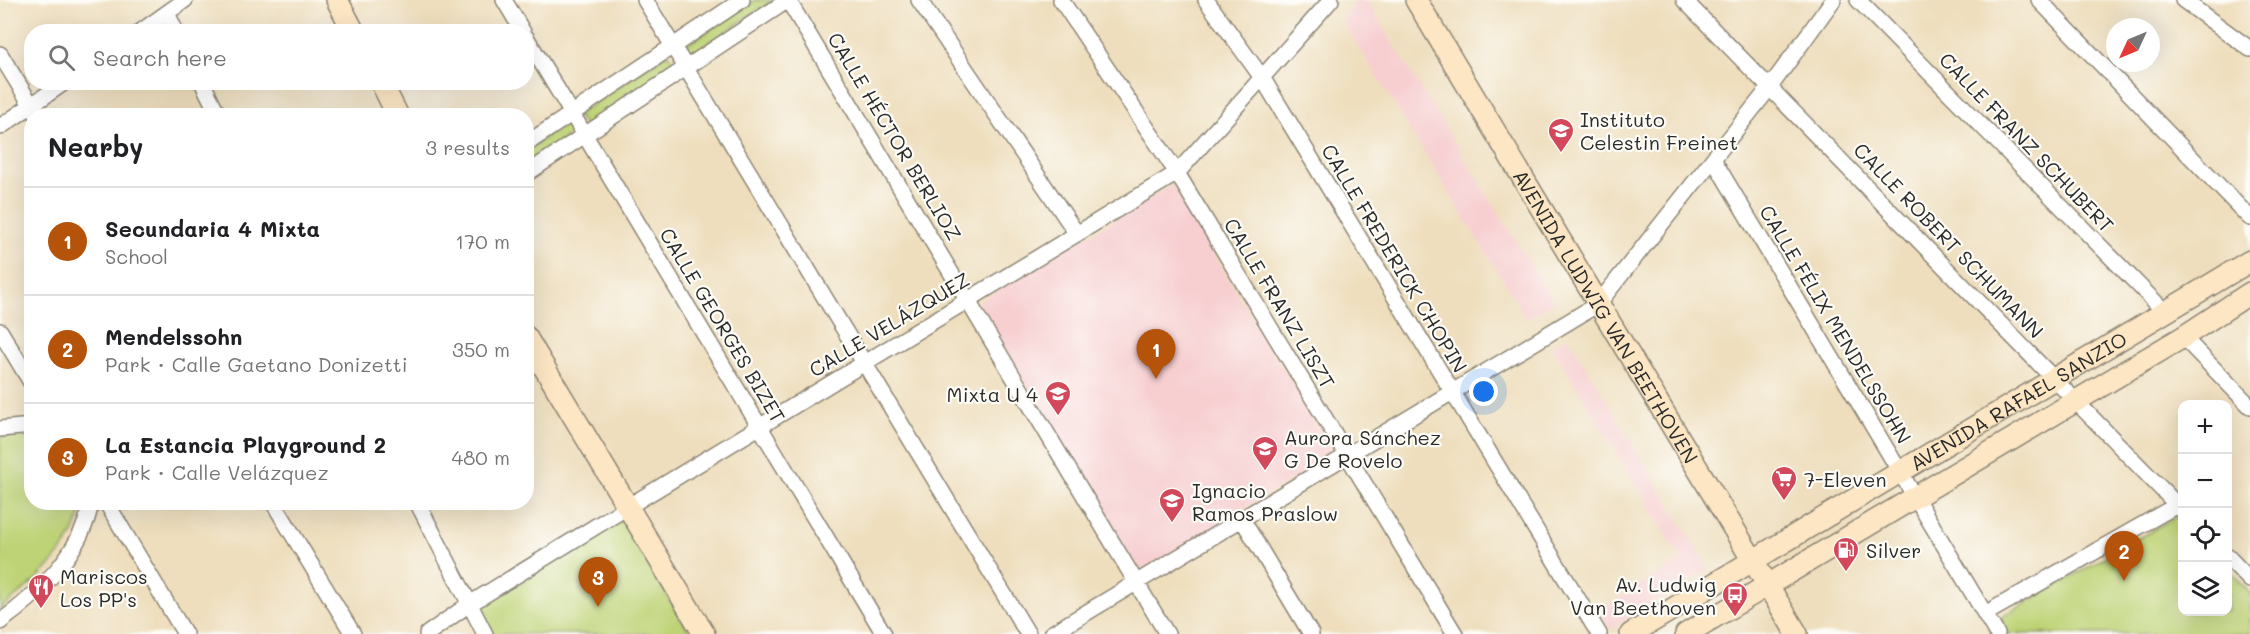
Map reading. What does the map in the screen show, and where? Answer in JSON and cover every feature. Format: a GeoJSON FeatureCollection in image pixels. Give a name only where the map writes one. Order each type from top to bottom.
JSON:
{"type":"FeatureCollection","features":[{"type":"Feature","properties":{"kind":"main road"},"geometry":{"type":"LineString","coordinates":[[337,0],[350,24]]}},
{"type":"Feature","properties":{"kind":"main road","name":"AVENIDA LUDWIG VAN BEETHOVEN"},"geometry":{"type":"LineString","coordinates":[[1416,0],[1797,634]]}},
{"type":"Feature","properties":{"kind":"main road"},"geometry":{"type":"LineString","coordinates":[[385,90],[394,108]]}},
{"type":"Feature","properties":{"kind":"main road","name":"AVENIDA RAFAEL SANZIO"},"geometry":{"type":"LineString","coordinates":[[1631,634],[2250,261]]}},
{"type":"Feature","properties":{"kind":"main road","name":"AVENIDA RAFAEL SANZIO"},"geometry":{"type":"LineString","coordinates":[[1686,634],[2182,337],[2250,293]]}},
{"type":"Feature","properties":{"kind":"main road"},"geometry":{"type":"LineString","coordinates":[[534,351],[704,634]]}},
{"type":"Feature","properties":{"kind":"street"},"geometry":{"type":"LineString","coordinates":[[151,24],[185,0]]}},
{"type":"Feature","properties":{"kind":"street"},"geometry":{"type":"LineString","coordinates":[[504,0],[518,24]]}},
{"type":"Feature","properties":{"kind":"street"},"geometry":{"type":"LineString","coordinates":[[645,0],[688,67],[1028,634]]}},
{"type":"Feature","properties":{"kind":"street"},"geometry":{"type":"LineString","coordinates":[[534,139],[742,0]]}},
{"type":"Feature","properties":{"kind":"street"},"geometry":{"type":"LineString","coordinates":[[534,169],[788,0]]}},
{"type":"Feature","properties":{"kind":"street","name":"CALLE HÉCTOR BERLIOZ"},"geometry":{"type":"LineString","coordinates":[[788,0],[970,300],[1167,634]]}},
{"type":"Feature","properties":{"kind":"street"},"geometry":{"type":"LineString","coordinates":[[919,0],[1077,234]]}},
{"type":"Feature","properties":{"kind":"street","name":"CALLE FRANZ LISZT"},"geometry":{"type":"LineString","coordinates":[[1061,0],[1177,173],[1455,634]]}},
{"type":"Feature","properties":{"kind":"street","name":"CALLE FREDERICK CHOPIN"},"geometry":{"type":"LineString","coordinates":[[1206,0],[1263,79],[1599,634]]}},
{"type":"Feature","properties":{"kind":"street","name":"CALLE VELÁZQUEZ"},"geometry":{"type":"LineString","coordinates":[[427,634],[468,605],[627,506],[1177,173],[1331,0]]}},
{"type":"Feature","properties":{"kind":"street","name":"CALLE ROBERT SCHUMANN"},"geometry":{"type":"LineString","coordinates":[[1684,0],[2178,506]]}},
{"type":"Feature","properties":{"kind":"street"},"geometry":{"type":"LineString","coordinates":[[1051,634],[1598,304],[1770,87],[1833,0]]}},
{"type":"Feature","properties":{"kind":"street","name":"CALLE FRANZ SCHUBERT"},"geometry":{"type":"LineString","coordinates":[[1858,0],[2165,312]]}},
{"type":"Feature","properties":{"kind":"street"},"geometry":{"type":"LineString","coordinates":[[2184,0],[2250,50]]}},
{"type":"Feature","properties":{"kind":"street"},"geometry":{"type":"LineString","coordinates":[[2043,2],[2250,218]]}},
{"type":"Feature","properties":{"kind":"street"},"geometry":{"type":"LineString","coordinates":[[167,13],[172,24]]}},
{"type":"Feature","properties":{"kind":"street","name":"CALLE GEORGES BIZET"},"geometry":{"type":"LineString","coordinates":[[534,51],[885,634]]}},
{"type":"Feature","properties":{"kind":"street"},"geometry":{"type":"LineString","coordinates":[[0,54],[33,108]]}},
{"type":"Feature","properties":{"kind":"street"},"geometry":{"type":"LineString","coordinates":[[38,108],[57,90]]}},
{"type":"Feature","properties":{"kind":"street"},"geometry":{"type":"LineString","coordinates":[[206,90],[215,108]]}},
{"type":"Feature","properties":{"kind":"street"},"geometry":{"type":"LineString","coordinates":[[0,127],[24,116]]}},
{"type":"Feature","properties":{"kind":"street","name":"CALLE FÉLIX MENDELSSOHN"},"geometry":{"type":"LineString","coordinates":[[1713,159],[1997,634]]}},
{"type":"Feature","properties":{"kind":"street"},"geometry":{"type":"LineString","coordinates":[[0,332],[24,371]]}},
{"type":"Feature","properties":{"kind":"street"},"geometry":{"type":"LineString","coordinates":[[2182,337],[2250,406]]}},
{"type":"Feature","properties":{"kind":"street"},"geometry":{"type":"LineString","coordinates":[[0,429],[24,427]]}},
{"type":"Feature","properties":{"kind":"street"},"geometry":{"type":"LineString","coordinates":[[1985,614],[2178,509]]}},
{"type":"Feature","properties":{"kind":"street"},"geometry":{"type":"LineString","coordinates":[[88,520],[90,510]]}},
{"type":"Feature","properties":{"kind":"street"},"geometry":{"type":"LineString","coordinates":[[4,626],[65,558],[94,510]]}},
{"type":"Feature","properties":{"kind":"street"},"geometry":{"type":"LineString","coordinates":[[111,510],[185,634]]}},
{"type":"Feature","properties":{"kind":"street"},"geometry":{"type":"LineString","coordinates":[[278,510],[353,634]]}},
{"type":"Feature","properties":{"kind":"street"},"geometry":{"type":"LineString","coordinates":[[421,510],[485,634]]}},
{"type":"Feature","properties":{"kind":"street"},"geometry":{"type":"LineString","coordinates":[[1242,519],[1311,634]]}},
{"type":"Feature","properties":{"kind":"street"},"geometry":{"type":"LineString","coordinates":[[2232,561],[2250,580]]}},
{"type":"Feature","properties":{"kind":"shaded area"},"geometry":{"type":"Polygon","coordinates":[[[1355,0],[1366,0],[1554,302],[1527,319],[1342,20],[1355,0]]]}},
{"type":"Feature","properties":{"kind":"shaded area"},"geometry":{"type":"Polygon","coordinates":[[[1172,185],[1335,454],[1139,572],[976,303],[1172,185]]]}},
{"type":"Feature","properties":{"kind":"shaded area"},"geometry":{"type":"Polygon","coordinates":[[[1568,337],[1709,569],[1609,630],[1598,611],[1682,560],[1552,346],[1568,337]]]}},
{"type":"Feature","properties":{"kind":"green space"},"geometry":{"type":"Polygon","coordinates":[[[755,0],[774,0],[690,55],[684,46],[755,0]]]}},
{"type":"Feature","properties":{"kind":"green space"},"geometry":{"type":"Polygon","coordinates":[[[668,53],[676,65],[585,127],[577,115],[668,53]]]}},
{"type":"Feature","properties":{"kind":"green space"},"geometry":{"type":"Polygon","coordinates":[[[566,123],[573,133],[534,160],[534,145],[566,123]]]}},
{"type":"Feature","properties":{"kind":"green space"},"geometry":{"type":"Polygon","coordinates":[[[15,434],[24,436],[24,510],[81,510],[72,535],[52,563],[0,609],[0,438],[15,434]]]}},
{"type":"Feature","properties":{"kind":"green space"},"geometry":{"type":"Polygon","coordinates":[[[2177,516],[2178,616],[2232,616],[2232,573],[2250,593],[2250,634],[2009,634],[2000,618],[2177,516]]]}},
{"type":"Feature","properties":{"kind":"green space"},"geometry":{"type":"Polygon","coordinates":[[[621,520],[691,634],[493,634],[479,608],[621,520]]]}},
{"type":"Feature","properties":{"kind":"place","name":"Instituto Celestin Freinet"},"geometry":{"type":"Point","coordinates":[1561,154]}},
{"type":"Feature","properties":{"kind":"place","name":"Secundaria 4 Mixta"},"geometry":{"type":"Point","coordinates":[1156,379]}},
{"type":"Feature","properties":{"kind":"place","name":"Mixta U 4"},"geometry":{"type":"Point","coordinates":[1058,417]}},
{"type":"Feature","properties":{"kind":"place","name":"Aurora Sánchez G De Rovelo"},"geometry":{"type":"Point","coordinates":[1265,472]}},
{"type":"Feature","properties":{"kind":"place","name":"7-Eleven"},"geometry":{"type":"Point","coordinates":[1784,502]}},
{"type":"Feature","properties":{"kind":"place","name":"Ignacio Ramos Praslow"},"geometry":{"type":"Point","coordinates":[1172,524]}},
{"type":"Feature","properties":{"kind":"place","name":"Silver"},"geometry":{"type":"Point","coordinates":[1846,573]}},
{"type":"Feature","properties":{"kind":"place","name":"Mendelssohn"},"geometry":{"type":"Point","coordinates":[2124,581]}},
{"type":"Feature","properties":{"kind":"place","name":"La Estancia Playground 2"},"geometry":{"type":"Point","coordinates":[598,607]}},
{"type":"Feature","properties":{"kind":"place","name":"Mariscos Los PP's"},"geometry":{"type":"Point","coordinates":[41,610]}},
{"type":"Feature","properties":{"kind":"place","name":"Av. Ludwig Van Beethoven"},"geometry":{"type":"Point","coordinates":[1735,618]}}]}
